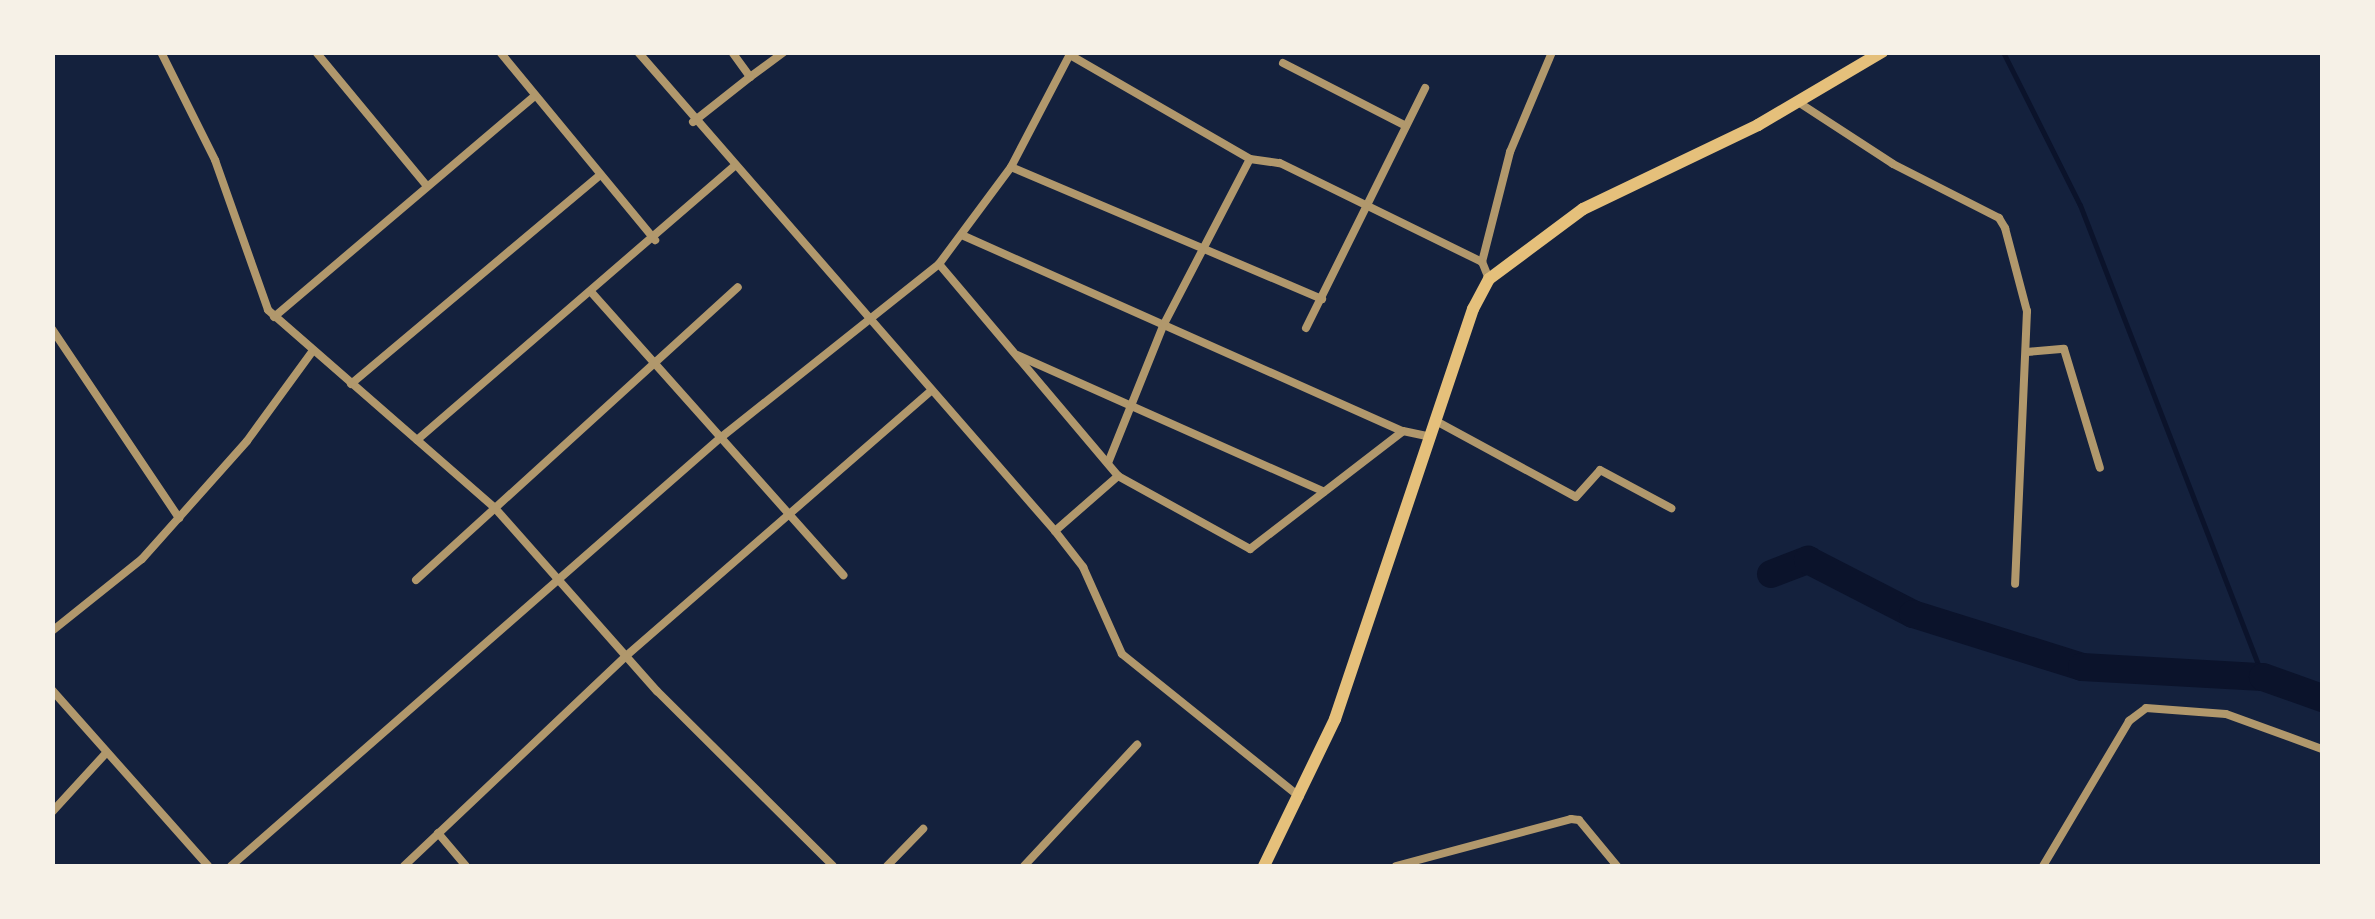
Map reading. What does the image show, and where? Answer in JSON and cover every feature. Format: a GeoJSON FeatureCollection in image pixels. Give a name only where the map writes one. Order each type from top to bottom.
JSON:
{"type":"FeatureCollection","features":[{"type":"Feature","properties":{"kind":"highway"},"geometry":{"type":"LineString","coordinates":[[1264,866],[1335,719],[1473,309],[1490,279],[1583,209],[1798,102],[1882,52]]}},
{"type":"Feature","properties":{"kind":"street"},"geometry":{"type":"LineString","coordinates":[[161,52],[215,160],[274,317],[494,507],[626,656],[833,866]]}},
{"type":"Feature","properties":{"kind":"street"},"geometry":{"type":"LineString","coordinates":[[316,52],[426,185]]}},
{"type":"Feature","properties":{"kind":"street"},"geometry":{"type":"LineString","coordinates":[[500,52],[654,240]]}},
{"type":"Feature","properties":{"kind":"street"},"geometry":{"type":"LineString","coordinates":[[638,52],[732,168],[1055,531],[1083,567],[1122,654],[1300,797]]}},
{"type":"Feature","properties":{"kind":"street"},"geometry":{"type":"LineString","coordinates":[[732,52],[750,78]]}},
{"type":"Feature","properties":{"kind":"street"},"geometry":{"type":"LineString","coordinates":[[693,122],[784,52]]}},
{"type":"Feature","properties":{"kind":"street"},"geometry":{"type":"LineString","coordinates":[[1482,262],[1510,152],[1552,52]]}},
{"type":"Feature","properties":{"kind":"street"},"geometry":{"type":"LineString","coordinates":[[231,866],[718,439],[939,264],[964,236],[1011,168],[1071,54],[1250,159],[1280,163],[1482,262],[1490,279]]}},
{"type":"Feature","properties":{"kind":"street"},"geometry":{"type":"LineString","coordinates":[[1284,63],[1406,126]]}},
{"type":"Feature","properties":{"kind":"street"},"geometry":{"type":"LineString","coordinates":[[1306,328],[1425,88]]}},
{"type":"Feature","properties":{"kind":"street"},"geometry":{"type":"LineString","coordinates":[[274,317],[534,97]]}},
{"type":"Feature","properties":{"kind":"street"},"geometry":{"type":"LineString","coordinates":[[1798,102],[1892,164],[1999,218],[2019,263],[2027,352],[2015,584]]}},
{"type":"Feature","properties":{"kind":"street"},"geometry":{"type":"LineString","coordinates":[[1108,463],[1164,324],[1250,159]]}},
{"type":"Feature","properties":{"kind":"street"},"geometry":{"type":"LineString","coordinates":[[417,440],[654,240],[732,168]]}},
{"type":"Feature","properties":{"kind":"street"},"geometry":{"type":"LineString","coordinates":[[1011,168],[1322,299]]}},
{"type":"Feature","properties":{"kind":"street"},"geometry":{"type":"LineString","coordinates":[[351,384],[600,175]]}},
{"type":"Feature","properties":{"kind":"street"},"geometry":{"type":"LineString","coordinates":[[964,236],[1403,431],[1431,437]]}},
{"type":"Feature","properties":{"kind":"street"},"geometry":{"type":"LineString","coordinates":[[939,264],[1118,476],[1250,550],[1403,431]]}},
{"type":"Feature","properties":{"kind":"street"},"geometry":{"type":"LineString","coordinates":[[416,580],[738,287]]}},
{"type":"Feature","properties":{"kind":"street"},"geometry":{"type":"LineString","coordinates":[[592,293],[843,575]]}},
{"type":"Feature","properties":{"kind":"street"},"geometry":{"type":"LineString","coordinates":[[52,330],[179,518]]}},
{"type":"Feature","properties":{"kind":"street"},"geometry":{"type":"LineString","coordinates":[[2027,352],[2056,345],[2064,350],[2100,468]]}},
{"type":"Feature","properties":{"kind":"street"},"geometry":{"type":"LineString","coordinates":[[52,631],[142,559],[247,441],[312,352]]}},
{"type":"Feature","properties":{"kind":"street"},"geometry":{"type":"LineString","coordinates":[[1013,353],[1324,492]]}},
{"type":"Feature","properties":{"kind":"street"},"geometry":{"type":"LineString","coordinates":[[404,866],[626,656],[932,390]]}},
{"type":"Feature","properties":{"kind":"street"},"geometry":{"type":"LineString","coordinates":[[1436,421],[1576,497],[1600,470],[1671,508]]}},
{"type":"Feature","properties":{"kind":"street"},"geometry":{"type":"LineString","coordinates":[[1055,531],[1118,476]]}},
{"type":"Feature","properties":{"kind":"street"},"geometry":{"type":"LineString","coordinates":[[52,690],[208,866]]}},
{"type":"Feature","properties":{"kind":"street"},"geometry":{"type":"LineString","coordinates":[[2043,866],[2128,721],[2146,708],[2226,714],[2322,749]]}},
{"type":"Feature","properties":{"kind":"street"},"geometry":{"type":"LineString","coordinates":[[1024,866],[1137,745]]}},
{"type":"Feature","properties":{"kind":"street"},"geometry":{"type":"LineString","coordinates":[[52,812],[106,753]]}},
{"type":"Feature","properties":{"kind":"street"},"geometry":{"type":"LineString","coordinates":[[1396,866],[1570,819],[1579,820],[1617,866]]}},
{"type":"Feature","properties":{"kind":"street"},"geometry":{"type":"LineString","coordinates":[[888,866],[923,829]]}},
{"type":"Feature","properties":{"kind":"street"},"geometry":{"type":"LineString","coordinates":[[438,833],[466,866]]}},
{"type":"Feature","properties":{"kind":"waterway"},"geometry":{"type":"LineString","coordinates":[[2003,52],[2080,205],[2263,677]]}},
{"type":"Feature","properties":{"kind":"waterway"},"geometry":{"type":"LineString","coordinates":[[1771,574],[1808,560],[1913,614],[2082,667],[2263,677],[2322,698]]}}]}
